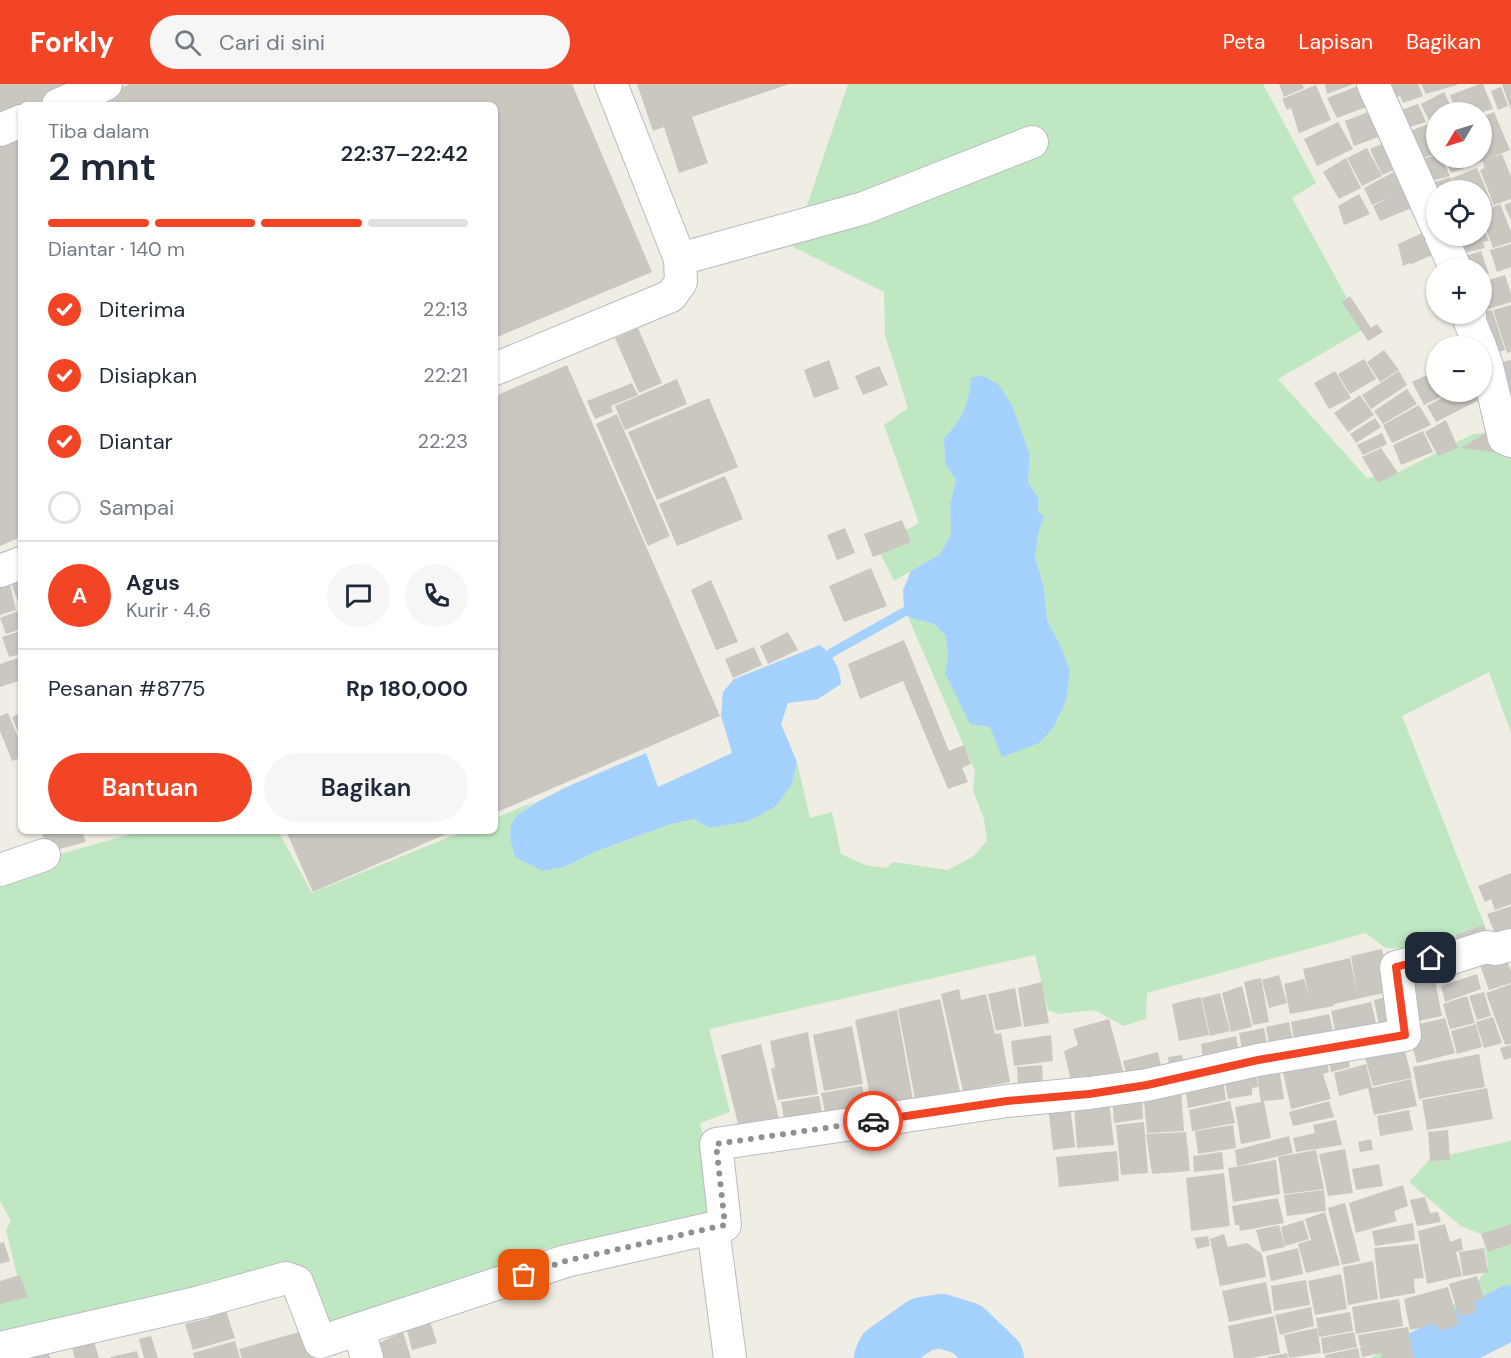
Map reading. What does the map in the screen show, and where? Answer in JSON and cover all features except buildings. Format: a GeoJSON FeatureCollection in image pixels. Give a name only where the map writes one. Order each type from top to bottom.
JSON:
{"type":"FeatureCollection","features":[{"type":"Feature","properties":{"kind":"street"},"geometry":{"type":"LineString","coordinates":[[65,102],[106,84]]}},
{"type":"Feature","properties":{"kind":"street"},"geometry":{"type":"LineString","coordinates":[[498,368],[671,296],[681,282],[680,259],[611,84]]}},
{"type":"Feature","properties":{"kind":"street"},"geometry":{"type":"LineString","coordinates":[[1373,84],[1426,202]]}},
{"type":"Feature","properties":{"kind":"street"},"geometry":{"type":"LineString","coordinates":[[0,130],[18,122]]}},
{"type":"Feature","properties":{"kind":"street"},"geometry":{"type":"LineString","coordinates":[[680,259],[864,207],[1032,142]]}},
{"type":"Feature","properties":{"kind":"street"},"geometry":{"type":"LineString","coordinates":[[1492,387],[1504,438],[1511,441]]}},
{"type":"Feature","properties":{"kind":"street"},"geometry":{"type":"LineString","coordinates":[[0,571],[18,564]]}},
{"type":"Feature","properties":{"kind":"street"},"geometry":{"type":"LineString","coordinates":[[0,870],[44,855]]}},
{"type":"Feature","properties":{"kind":"street"},"geometry":{"type":"LineString","coordinates":[[0,1348],[200,1302],[285,1278],[297,1282],[320,1342],[363,1344],[566,1261],[725,1225],[716,1144],[1007,1101],[1089,1094],[1147,1085],[1258,1060],[1405,1035],[1396,967],[1431,958],[1433,964],[1486,947],[1496,949],[1511,945]]}},
{"type":"Feature","properties":{"kind":"street"},"geometry":{"type":"LineString","coordinates":[[713,1228],[730,1358]]}},
{"type":"Feature","properties":{"kind":"green space"},"geometry":{"type":"Polygon","coordinates":[[[848,84],[1263,84],[1316,183],[1292,198],[1364,329],[1278,379],[1367,478],[1397,473],[1473,434],[1511,432],[1511,733],[1489,672],[1402,716],[1486,929],[1423,949],[1385,948],[1366,933],[1147,993],[1146,1019],[1123,1026],[1095,1010],[1058,1014],[1048,1010],[1035,955],[709,1029],[730,1112],[700,1123],[719,1206],[704,1216],[548,1248],[324,1328],[302,1269],[295,1263],[277,1264],[137,1311],[0,1337],[0,1290],[19,1283],[6,1230],[11,1221],[0,1201],[0,871],[131,834],[280,834],[312,893],[457,834],[498,834],[498,817],[534,802],[513,820],[564,867],[597,851],[671,824],[694,819],[709,828],[728,824],[792,784],[797,762],[810,818],[832,812],[841,854],[865,865],[886,868],[893,862],[948,870],[974,856],[987,841],[984,819],[973,791],[975,771],[904,608],[910,618],[934,624],[946,636],[948,657],[945,673],[1060,645],[1047,620],[1044,588],[1035,556],[1044,516],[1038,513],[1039,499],[1028,482],[1030,455],[1012,405],[971,379],[964,411],[944,438],[945,463],[956,480],[950,504],[951,535],[940,554],[894,581],[877,546],[919,523],[884,425],[908,408],[885,335],[884,292],[793,247],[848,84]]]}},
{"type":"Feature","properties":{"kind":"green space"},"geometry":{"type":"Polygon","coordinates":[[[1511,1141],[1511,1322],[1421,1358],[1370,1358],[1404,1339],[1470,1293],[1488,1266],[1483,1235],[1461,1226],[1409,1182],[1430,1159],[1511,1141]]]}},
{"type":"Feature","properties":{"kind":"water"},"geometry":{"type":"Polygon","coordinates":[[[982,375],[999,385],[1012,405],[1030,455],[1028,482],[1039,499],[1038,512],[1044,516],[1035,556],[1044,588],[1047,620],[1070,671],[1066,701],[1053,728],[1039,743],[1002,757],[990,727],[970,724],[945,673],[948,657],[946,636],[934,624],[910,618],[904,608],[903,590],[911,571],[940,554],[951,535],[950,504],[956,480],[945,463],[944,438],[964,411],[971,378],[982,375]]]}},
{"type":"Feature","properties":{"kind":"water"},"geometry":{"type":"Polygon","coordinates":[[[820,645],[835,662],[841,684],[818,699],[788,703],[781,724],[797,762],[792,784],[776,806],[749,821],[709,828],[694,819],[671,824],[597,851],[564,867],[542,871],[515,857],[510,834],[513,821],[521,813],[553,794],[646,753],[658,787],[732,753],[721,716],[723,692],[734,679],[820,645]]]}},
{"type":"Feature","properties":{"kind":"waterway"},"geometry":{"type":"LineString","coordinates":[[831,653],[906,611]]}},
{"type":"Feature","properties":{"kind":"waterway"},"geometry":{"type":"LineString","coordinates":[[1420,1358],[1511,1312]]}},
{"type":"Feature","properties":{"kind":"waterway"},"geometry":{"type":"LineString","coordinates":[[881,1358],[884,1351],[922,1324],[942,1321],[967,1329],[997,1358]]}},
{"type":"Feature","properties":{"kind":"way so far"},"geometry":{"type":"LineString","coordinates":[[524,1275],[566,1261],[725,1225],[716,1144],[873,1121]]}},
{"type":"Feature","properties":{"kind":"route"},"geometry":{"type":"LineString","coordinates":[[873,1121],[1007,1101],[1089,1094],[1147,1085],[1258,1060],[1405,1035],[1396,967],[1431,958]]}}]}
